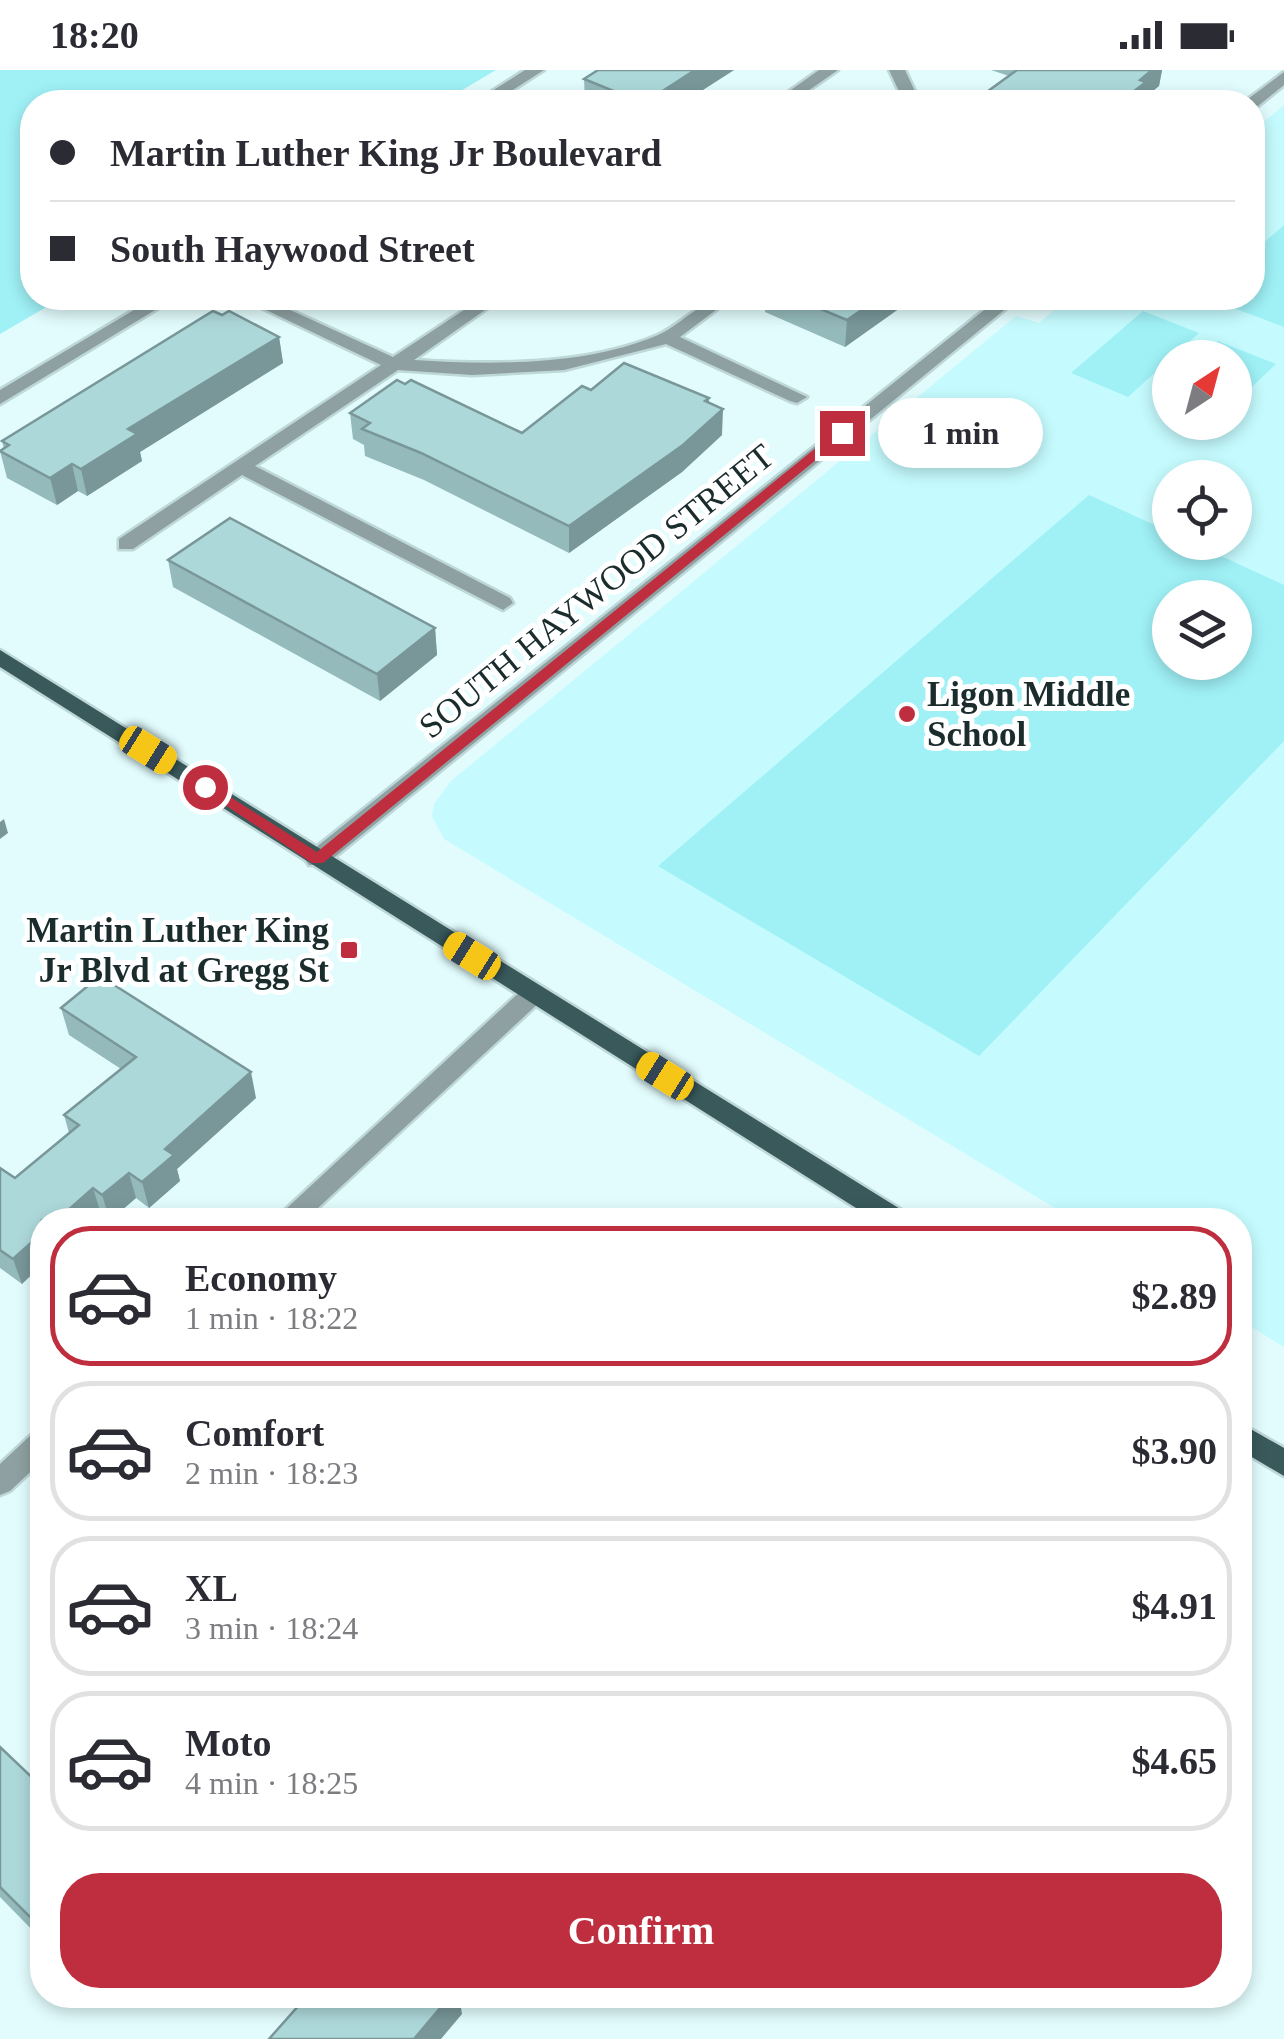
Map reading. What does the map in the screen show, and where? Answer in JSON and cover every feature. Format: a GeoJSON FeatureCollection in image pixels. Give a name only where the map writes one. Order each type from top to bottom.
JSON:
{"type":"FeatureCollection","features":[{"type":"Feature","properties":{"kind":"main road"},"geometry":{"type":"LineString","coordinates":[[0,657],[877,1208]]}},
{"type":"Feature","properties":{"kind":"main road"},"geometry":{"type":"LineString","coordinates":[[1252,1442],[1284,1462]]}},
{"type":"Feature","properties":{"kind":"street"},"geometry":{"type":"LineString","coordinates":[[502,90],[536,70]]}},
{"type":"Feature","properties":{"kind":"street"},"geometry":{"type":"LineString","coordinates":[[800,90],[830,70]]}},
{"type":"Feature","properties":{"kind":"street"},"geometry":{"type":"LineString","coordinates":[[0,398],[146,310]]}},
{"type":"Feature","properties":{"kind":"street"},"geometry":{"type":"LineString","coordinates":[[276,310],[394,364],[527,368],[604,356],[667,338],[706,310]]}},
{"type":"Feature","properties":{"kind":"street"},"geometry":{"type":"LineString","coordinates":[[126,544],[475,310]]}},
{"type":"Feature","properties":{"kind":"street","name":"SOUTH HAYWOOD STREET"},"geometry":{"type":"LineString","coordinates":[[318,860],[995,310]]}},
{"type":"Feature","properties":{"kind":"street"},"geometry":{"type":"LineString","coordinates":[[667,338],[797,396]]}},
{"type":"Feature","properties":{"kind":"street"},"geometry":{"type":"LineString","coordinates":[[241,467],[503,604]]}},
{"type":"Feature","properties":{"kind":"street"},"geometry":{"type":"LineString","coordinates":[[299,1208],[533,994]]}},
{"type":"Feature","properties":{"kind":"street"},"geometry":{"type":"LineString","coordinates":[[0,1482],[30,1454]]}},
{"type":"Feature","properties":{"kind":"shaded area"},"geometry":{"type":"Polygon","coordinates":[[[0,70],[496,70],[462,90],[20,90],[20,310],[41,310],[0,334],[0,70]]]}},
{"type":"Feature","properties":{"kind":"shaded area","name":"Ligon Middle School"},"geometry":{"type":"Polygon","coordinates":[[[1284,105],[1284,1347],[1252,1327],[1252,1208],[1055,1208],[444,839],[432,816],[434,804],[451,781],[1016,316],[1039,323],[1054,310],[1265,310],[1265,121],[1284,105]]]}},
{"type":"Feature","properties":{"kind":"shaded area"},"geometry":{"type":"Polygon","coordinates":[[[1284,225],[1284,327],[1239,310],[1265,310],[1265,242],[1284,225]]]}},
{"type":"Feature","properties":{"kind":"shaded area"},"geometry":{"type":"Polygon","coordinates":[[[1143,311],[1199,333],[1191,340],[1152,340],[1152,375],[1128,397],[1071,373],[1143,311]]]}},
{"type":"Feature","properties":{"kind":"shaded area"},"geometry":{"type":"Polygon","coordinates":[[[1252,354],[1276,364],[1252,387],[1252,354]]]}},
{"type":"Feature","properties":{"kind":"shaded area"},"geometry":{"type":"Polygon","coordinates":[[[1089,495],[1152,524],[1152,560],[1230,560],[1284,585],[1284,741],[979,1056],[658,866],[1089,495]]]}},
{"type":"Feature","properties":{"kind":"building"},"geometry":{"type":"Polygon","coordinates":[[[598,70],[695,70],[664,90],[611,90],[584,79],[598,70]]]}},
{"type":"Feature","properties":{"kind":"building"},"geometry":{"type":"Polygon","coordinates":[[[1017,70],[1152,70],[1136,90],[990,90],[1017,70]]]}},
{"type":"Feature","properties":{"kind":"building"},"geometry":{"type":"Polygon","coordinates":[[[823,310],[862,310],[847,320],[823,310]]]}},
{"type":"Feature","properties":{"kind":"building"},"geometry":{"type":"Polygon","coordinates":[[[213,311],[222,315],[229,311],[279,337],[128,429],[137,434],[81,469],[72,464],[50,478],[0,451],[9,445],[2,441],[213,311]]]}},
{"type":"Feature","properties":{"kind":"building"},"geometry":{"type":"Polygon","coordinates":[[[624,363],[709,398],[705,401],[723,409],[683,445],[569,526],[421,453],[362,429],[370,423],[350,413],[397,380],[405,384],[411,380],[522,433],[582,386],[591,390],[624,363]]]}},
{"type":"Feature","properties":{"kind":"building"},"geometry":{"type":"Polygon","coordinates":[[[230,518],[435,628],[377,674],[168,560],[230,518]]]}},
{"type":"Feature","properties":{"kind":"building"},"geometry":{"type":"Polygon","coordinates":[[[100,976],[251,1072],[165,1149],[174,1155],[142,1182],[129,1173],[102,1195],[93,1188],[70,1208],[30,1208],[30,1244],[13,1259],[0,1250],[0,1168],[15,1178],[79,1125],[64,1115],[136,1057],[61,1008],[100,976]]]}},
{"type":"Feature","properties":{"kind":"building"},"geometry":{"type":"Polygon","coordinates":[[[0,1747],[30,1776],[30,1917],[0,1887],[0,1747]]]}},
{"type":"Feature","properties":{"kind":"building"},"geometry":{"type":"Polygon","coordinates":[[[296,2008],[440,2008],[414,2039],[269,2039],[296,2008]]]}},
{"type":"Feature","properties":{"kind":"place","name":"Ligon Middle School"},"geometry":{"type":"Point","coordinates":[907,714]}},
{"type":"Feature","properties":{"kind":"place","name":"Martin Luther King Jr Blvd at Gregg St"},"geometry":{"type":"Point","coordinates":[349,950]}},
{"type":"Feature","properties":{"kind":"route"},"geometry":{"type":"LineString","coordinates":[[205,787],[318,860],[842,433]]}}]}
